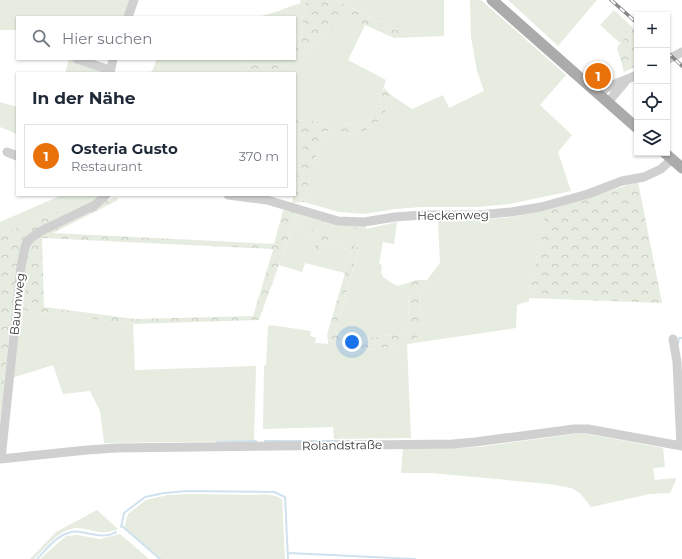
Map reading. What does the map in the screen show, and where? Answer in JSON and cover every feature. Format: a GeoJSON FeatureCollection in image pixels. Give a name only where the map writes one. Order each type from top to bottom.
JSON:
{"type":"FeatureCollection","features":[{"type":"Feature","properties":{"kind":"main road"},"geometry":{"type":"LineString","coordinates":[[492,0],[634,125]]}},
{"type":"Feature","properties":{"kind":"main road"},"geometry":{"type":"LineString","coordinates":[[669,156],[682,168]]}},
{"type":"Feature","properties":{"kind":"street"},"geometry":{"type":"LineString","coordinates":[[128,16],[134,0]]}},
{"type":"Feature","properties":{"kind":"street"},"geometry":{"type":"LineString","coordinates":[[670,58],[682,52]]}},
{"type":"Feature","properties":{"kind":"street"},"geometry":{"type":"LineString","coordinates":[[80,60],[110,72],[113,60]]}},
{"type":"Feature","properties":{"kind":"street"},"geometry":{"type":"LineString","coordinates":[[604,98],[627,80],[634,76]]}},
{"type":"Feature","properties":{"kind":"street"},"geometry":{"type":"LineString","coordinates":[[7,152],[16,156]]}},
{"type":"Feature","properties":{"kind":"street","name":"Heckenweg"},"geometry":{"type":"LineString","coordinates":[[236,196],[267,200],[338,221],[364,222],[395,216],[478,215],[511,212],[541,207],[588,194],[622,181],[644,177],[662,169],[669,156]]}},
{"type":"Feature","properties":{"kind":"street","name":"Baumweg"},"geometry":{"type":"LineString","coordinates":[[0,459],[21,267],[25,246],[27,242],[41,231],[95,205],[107,196]]}},
{"type":"Feature","properties":{"kind":"street"},"geometry":{"type":"LineString","coordinates":[[673,339],[682,446]]}},
{"type":"Feature","properties":{"kind":"street","name":"Rolandstraße"},"geometry":{"type":"LineString","coordinates":[[0,459],[116,448],[453,444],[574,429],[588,429],[682,446]]}},
{"type":"Feature","properties":{"kind":"green space"},"geometry":{"type":"Polygon","coordinates":[[[0,0],[130,0],[125,16],[16,16],[16,30],[0,30],[0,0]]]}},
{"type":"Feature","properties":{"kind":"green space"},"geometry":{"type":"Polygon","coordinates":[[[300,0],[306,0],[301,36],[296,38],[296,16],[261,16],[282,10],[301,3],[300,0]]]}},
{"type":"Feature","properties":{"kind":"green space"},"geometry":{"type":"Polygon","coordinates":[[[306,0],[336,0],[404,34],[444,32],[444,36],[394,38],[345,16],[332,32],[296,57],[296,38],[301,36],[306,0]]]}},
{"type":"Feature","properties":{"kind":"green space"},"geometry":{"type":"Polygon","coordinates":[[[336,0],[444,0],[444,32],[404,34],[336,0]]]}},
{"type":"Feature","properties":{"kind":"green space"},"geometry":{"type":"Polygon","coordinates":[[[470,0],[481,0],[566,75],[540,105],[572,135],[558,152],[571,191],[510,204],[478,207],[421,207],[364,214],[339,212],[304,202],[323,131],[357,134],[385,113],[391,95],[412,109],[443,95],[449,108],[484,91],[477,71],[471,37],[470,0]]]}},
{"type":"Feature","properties":{"kind":"green space"},"geometry":{"type":"Polygon","coordinates":[[[508,0],[597,0],[558,46],[508,0]]]}},
{"type":"Feature","properties":{"kind":"green space"},"geometry":{"type":"Polygon","coordinates":[[[614,10],[633,28],[620,43],[600,25],[614,10]]]}},
{"type":"Feature","properties":{"kind":"green space"},"geometry":{"type":"Polygon","coordinates":[[[345,15],[365,25],[348,60],[386,80],[377,108],[371,117],[357,124],[296,120],[296,72],[274,72],[292,60],[296,60],[296,57],[332,32],[345,15]]]}},
{"type":"Feature","properties":{"kind":"green space"},"geometry":{"type":"Polygon","coordinates":[[[633,28],[634,29],[634,67],[624,72],[617,47],[633,28]]]}},
{"type":"Feature","properties":{"kind":"green space"},"geometry":{"type":"Polygon","coordinates":[[[69,60],[74,60],[104,72],[65,72],[69,60]]]}},
{"type":"Feature","properties":{"kind":"green space"},"geometry":{"type":"Polygon","coordinates":[[[157,60],[240,60],[249,66],[247,72],[150,72],[152,71],[157,60]]]}},
{"type":"Feature","properties":{"kind":"green space"},"geometry":{"type":"Polygon","coordinates":[[[240,60],[292,60],[274,72],[247,72],[249,66],[240,60]]]}},
{"type":"Feature","properties":{"kind":"green space"},"geometry":{"type":"Polygon","coordinates":[[[384,88],[391,95],[385,113],[374,126],[357,134],[323,131],[304,202],[292,203],[293,196],[296,196],[296,182],[305,136],[296,134],[296,120],[357,124],[371,117],[377,108],[384,88]]]}},
{"type":"Feature","properties":{"kind":"green space"},"geometry":{"type":"Polygon","coordinates":[[[0,102],[16,107],[16,134],[0,127],[0,102]]]}},
{"type":"Feature","properties":{"kind":"green space"},"geometry":{"type":"Polygon","coordinates":[[[296,134],[306,136],[296,185],[296,134]]]}},
{"type":"Feature","properties":{"kind":"green space"},"geometry":{"type":"Polygon","coordinates":[[[638,182],[662,303],[529,298],[544,230],[544,211],[638,182]]]}},
{"type":"Feature","properties":{"kind":"green space"},"geometry":{"type":"Polygon","coordinates":[[[60,196],[100,196],[91,204],[73,212],[69,207],[0,235],[0,222],[60,196]]]}},
{"type":"Feature","properties":{"kind":"green space"},"geometry":{"type":"Polygon","coordinates":[[[116,197],[118,200],[53,233],[274,244],[284,207],[366,226],[366,229],[339,228],[295,215],[293,222],[359,248],[335,333],[352,339],[404,334],[409,330],[408,283],[416,280],[427,280],[419,297],[423,327],[414,343],[371,350],[328,340],[327,335],[351,252],[324,240],[318,254],[313,252],[317,238],[293,226],[259,320],[133,324],[12,309],[0,424],[0,235],[69,207],[77,216],[103,201],[116,197]],[[42,238],[44,307],[135,319],[253,316],[273,249],[42,238]]]}},
{"type":"Feature","properties":{"kind":"green space"},"geometry":{"type":"Polygon","coordinates":[[[544,211],[544,230],[530,288],[529,301],[517,305],[516,328],[414,343],[423,327],[419,297],[427,280],[440,263],[438,220],[477,220],[512,217],[544,211]]]}},
{"type":"Feature","properties":{"kind":"green space"},"geometry":{"type":"Polygon","coordinates":[[[295,215],[339,228],[366,229],[397,222],[394,244],[383,242],[379,264],[382,265],[381,272],[383,277],[390,282],[398,286],[408,283],[409,330],[404,334],[352,339],[335,333],[359,249],[293,222],[295,215]]]}},
{"type":"Feature","properties":{"kind":"green space"},"geometry":{"type":"Polygon","coordinates":[[[293,226],[317,238],[313,252],[318,254],[324,240],[351,252],[345,273],[305,263],[302,272],[279,265],[293,226]]]}},
{"type":"Feature","properties":{"kind":"green space"},"geometry":{"type":"Polygon","coordinates":[[[20,310],[133,324],[135,370],[256,366],[254,441],[104,443],[100,411],[90,391],[63,394],[53,365],[12,378],[20,310]]]}},
{"type":"Feature","properties":{"kind":"green space"},"geometry":{"type":"Polygon","coordinates":[[[270,325],[311,331],[310,336],[316,338],[315,343],[328,344],[328,340],[371,350],[407,344],[411,438],[334,439],[333,427],[263,429],[264,365],[266,365],[268,327],[270,325]]]}},
{"type":"Feature","properties":{"kind":"green space"},"geometry":{"type":"Polygon","coordinates":[[[574,434],[588,434],[663,448],[665,467],[653,468],[655,480],[675,478],[676,480],[670,493],[650,494],[591,507],[580,493],[571,488],[549,484],[431,473],[401,473],[403,448],[479,447],[574,434]]]}},
{"type":"Feature","properties":{"kind":"green space"},"geometry":{"type":"Polygon","coordinates":[[[168,495],[272,495],[282,499],[285,559],[160,559],[124,529],[128,514],[146,500],[168,495]]]}},
{"type":"Feature","properties":{"kind":"green space"},"geometry":{"type":"Polygon","coordinates":[[[97,510],[118,529],[106,532],[96,532],[82,528],[70,529],[58,536],[34,559],[30,559],[56,532],[97,510]]]}},
{"type":"Feature","properties":{"kind":"green space"},"geometry":{"type":"Polygon","coordinates":[[[120,534],[149,559],[40,559],[66,536],[77,535],[100,539],[120,534]]]}},
{"type":"Feature","properties":{"kind":"waterway"},"geometry":{"type":"LineString","coordinates":[[678,344],[679,338],[682,338]]}},
{"type":"Feature","properties":{"kind":"waterway"},"geometry":{"type":"LineString","coordinates":[[217,442],[256,441]]}},
{"type":"Feature","properties":{"kind":"waterway"},"geometry":{"type":"LineString","coordinates":[[265,441],[370,441]]}},
{"type":"Feature","properties":{"kind":"waterway"},"geometry":{"type":"LineString","coordinates":[[121,527],[124,513],[145,497],[164,493],[187,491],[274,492],[285,497],[288,559]]}},
{"type":"Feature","properties":{"kind":"waterway"},"geometry":{"type":"LineString","coordinates":[[122,526],[160,559]]}},
{"type":"Feature","properties":{"kind":"waterway"},"geometry":{"type":"LineString","coordinates":[[37,559],[59,537],[68,533],[78,532],[103,536],[116,532]]}},
{"type":"Feature","properties":{"kind":"waterway"},"geometry":{"type":"LineString","coordinates":[[288,553],[415,559]]}},
{"type":"Feature","properties":{"kind":"railway"},"geometry":{"type":"LineString","coordinates":[[611,0],[634,20]]}},
{"type":"Feature","properties":{"kind":"railway"},"geometry":{"type":"LineString","coordinates":[[670,55],[682,66]]}},
{"type":"Feature","properties":{"kind":"place","name":"Osteria Gusto"},"geometry":{"type":"Point","coordinates":[598,76]}}]}
